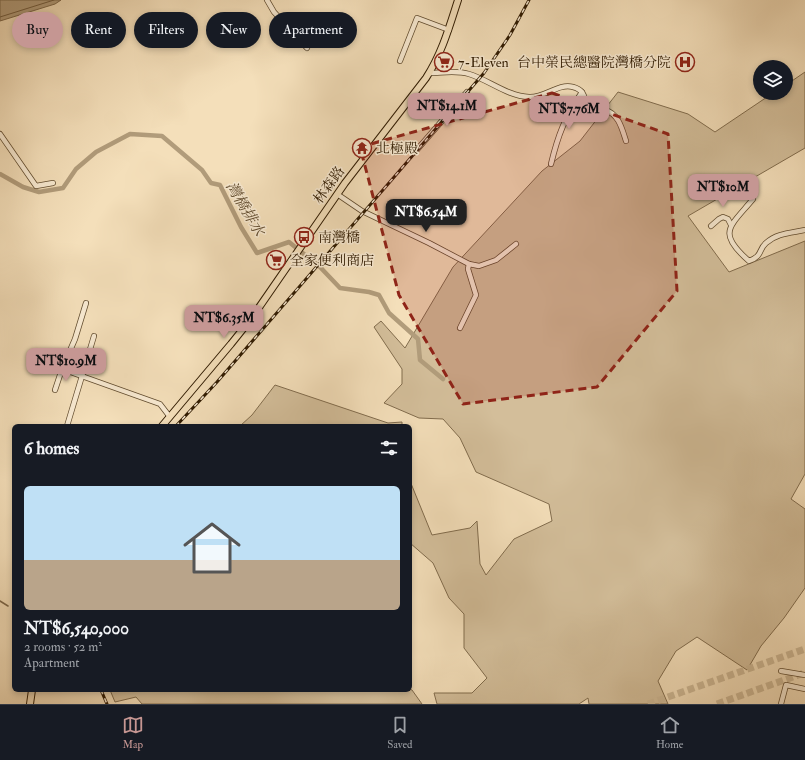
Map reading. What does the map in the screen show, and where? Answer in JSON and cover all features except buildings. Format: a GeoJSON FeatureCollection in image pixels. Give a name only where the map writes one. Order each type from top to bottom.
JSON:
{"type":"FeatureCollection","features":[{"type":"Feature","properties":{"kind":"main road","name":"林森路"},"geometry":{"type":"LineString","coordinates":[[170,417],[251,319],[337,194],[435,65],[444,46],[458,0]]}},
{"type":"Feature","properties":{"kind":"main road"},"geometry":{"type":"LineString","coordinates":[[164,424],[170,417]]}},
{"type":"Feature","properties":{"kind":"main road"},"geometry":{"type":"LineString","coordinates":[[30,704],[32,692]]}},
{"type":"Feature","properties":{"kind":"street"},"geometry":{"type":"LineString","coordinates":[[267,0],[274,12]]}},
{"type":"Feature","properties":{"kind":"street"},"geometry":{"type":"LineString","coordinates":[[400,61],[417,18],[449,30]]}},
{"type":"Feature","properties":{"kind":"street"},"geometry":{"type":"LineString","coordinates":[[429,73],[457,72],[469,74],[510,92],[530,97],[541,95],[560,87],[574,87],[585,96],[587,106],[589,108],[607,110],[612,113],[621,124],[626,141]]}},
{"type":"Feature","properties":{"kind":"street"},"geometry":{"type":"LineString","coordinates":[[415,152],[467,92]]}},
{"type":"Feature","properties":{"kind":"street"},"geometry":{"type":"LineString","coordinates":[[551,164],[562,126],[571,108],[582,92]]}},
{"type":"Feature","properties":{"kind":"street"},"geometry":{"type":"LineString","coordinates":[[0,134],[36,186],[53,183]]}},
{"type":"Feature","properties":{"kind":"street"},"geometry":{"type":"LineString","coordinates":[[337,194],[362,211],[469,264],[479,266],[496,260],[516,244]]}},
{"type":"Feature","properties":{"kind":"street"},"geometry":{"type":"LineString","coordinates":[[753,199],[731,225],[729,236],[732,244],[749,261],[755,259],[760,254],[765,244],[778,235],[805,230]]}},
{"type":"Feature","properties":{"kind":"street"},"geometry":{"type":"LineString","coordinates":[[711,226],[723,217],[728,219],[731,225]]}},
{"type":"Feature","properties":{"kind":"street"},"geometry":{"type":"LineString","coordinates":[[460,328],[476,295],[468,268],[469,264]]}},
{"type":"Feature","properties":{"kind":"street"},"geometry":{"type":"LineString","coordinates":[[55,390],[75,339],[86,302]]}},
{"type":"Feature","properties":{"kind":"street"},"geometry":{"type":"LineString","coordinates":[[68,424],[94,336]]}},
{"type":"Feature","properties":{"kind":"street"},"geometry":{"type":"LineString","coordinates":[[62,369],[160,404],[170,417]]}},
{"type":"Feature","properties":{"kind":"street"},"geometry":{"type":"LineString","coordinates":[[781,671],[805,675]]}},
{"type":"Feature","properties":{"kind":"street"},"geometry":{"type":"LineString","coordinates":[[781,704],[786,685],[805,689]]}},
{"type":"Feature","properties":{"kind":"highlighted area"},"geometry":{"type":"Polygon","coordinates":[[[552,93],[668,134],[677,291],[597,387],[463,404],[399,295],[360,147],[552,93]]]}},
{"type":"Feature","properties":{"kind":"shaded area"},"geometry":{"type":"Polygon","coordinates":[[[805,72],[805,148],[688,216],[729,272],[805,241],[805,474],[791,499],[805,509],[805,588],[784,618],[761,646],[747,670],[697,637],[676,651],[658,681],[668,704],[589,704],[588,698],[579,704],[437,704],[434,693],[472,693],[487,678],[464,648],[464,614],[449,598],[433,563],[412,545],[412,486],[432,535],[470,528],[477,521],[480,564],[486,575],[514,539],[552,521],[549,504],[476,472],[460,438],[443,419],[419,418],[384,403],[402,384],[402,369],[374,327],[381,321],[405,348],[453,267],[542,171],[580,141],[618,92],[688,114],[715,132],[763,100],[793,100],[793,80],[805,72]]]}},
{"type":"Feature","properties":{"kind":"shaded area"},"geometry":{"type":"Polygon","coordinates":[[[275,385],[388,423],[402,422],[402,424],[242,424],[252,415],[275,385]]]}},
{"type":"Feature","properties":{"kind":"shaded area"},"geometry":{"type":"Polygon","coordinates":[[[412,690],[422,704],[142,704],[136,697],[115,702],[111,692],[412,692],[412,690]]]}},
{"type":"Feature","properties":{"kind":"water"},"geometry":{"type":"Polygon","coordinates":[[[0,0],[61,0],[55,4],[29,12],[12,12],[12,17],[0,21],[0,0]]]}},
{"type":"Feature","properties":{"kind":"waterway","name":"灣橋排水"},"geometry":{"type":"LineString","coordinates":[[0,174],[23,187],[39,192],[63,188],[76,169],[96,152],[130,134],[162,136],[202,170],[211,183],[220,185],[241,227],[257,253],[289,242],[320,267],[340,288],[379,295],[389,313],[418,339],[420,360],[443,379]]}},
{"type":"Feature","properties":{"kind":"waterway"},"geometry":{"type":"LineString","coordinates":[[0,601],[8,606]]}},
{"type":"Feature","properties":{"kind":"tunnel"},"geometry":{"type":"LineString","coordinates":[[648,704],[805,649]]}},
{"type":"Feature","properties":{"kind":"tunnel"},"geometry":{"type":"LineString","coordinates":[[717,704],[804,673]]}},
{"type":"Feature","properties":{"kind":"railway"},"geometry":{"type":"LineString","coordinates":[[178,424],[217,382],[484,73],[510,35],[529,0]]}},
{"type":"Feature","properties":{"kind":"railway"},"geometry":{"type":"LineString","coordinates":[[102,692],[107,704]]}},
{"type":"Feature","properties":{"kind":"place","name":"7-Eleven"},"geometry":{"type":"Point","coordinates":[444,62]}},
{"type":"Feature","properties":{"kind":"place","name":"台中榮民總醫院灣橋分院"},"geometry":{"type":"Point","coordinates":[685,62]}},
{"type":"Feature","properties":{"kind":"place","name":"北極殿"},"geometry":{"type":"Point","coordinates":[362,148]}},
{"type":"Feature","properties":{"kind":"place","name":"南灣橋"},"geometry":{"type":"Point","coordinates":[304,237]}},
{"type":"Feature","properties":{"kind":"place","name":"全家便利商店"},"geometry":{"type":"Point","coordinates":[276,260]}}]}
